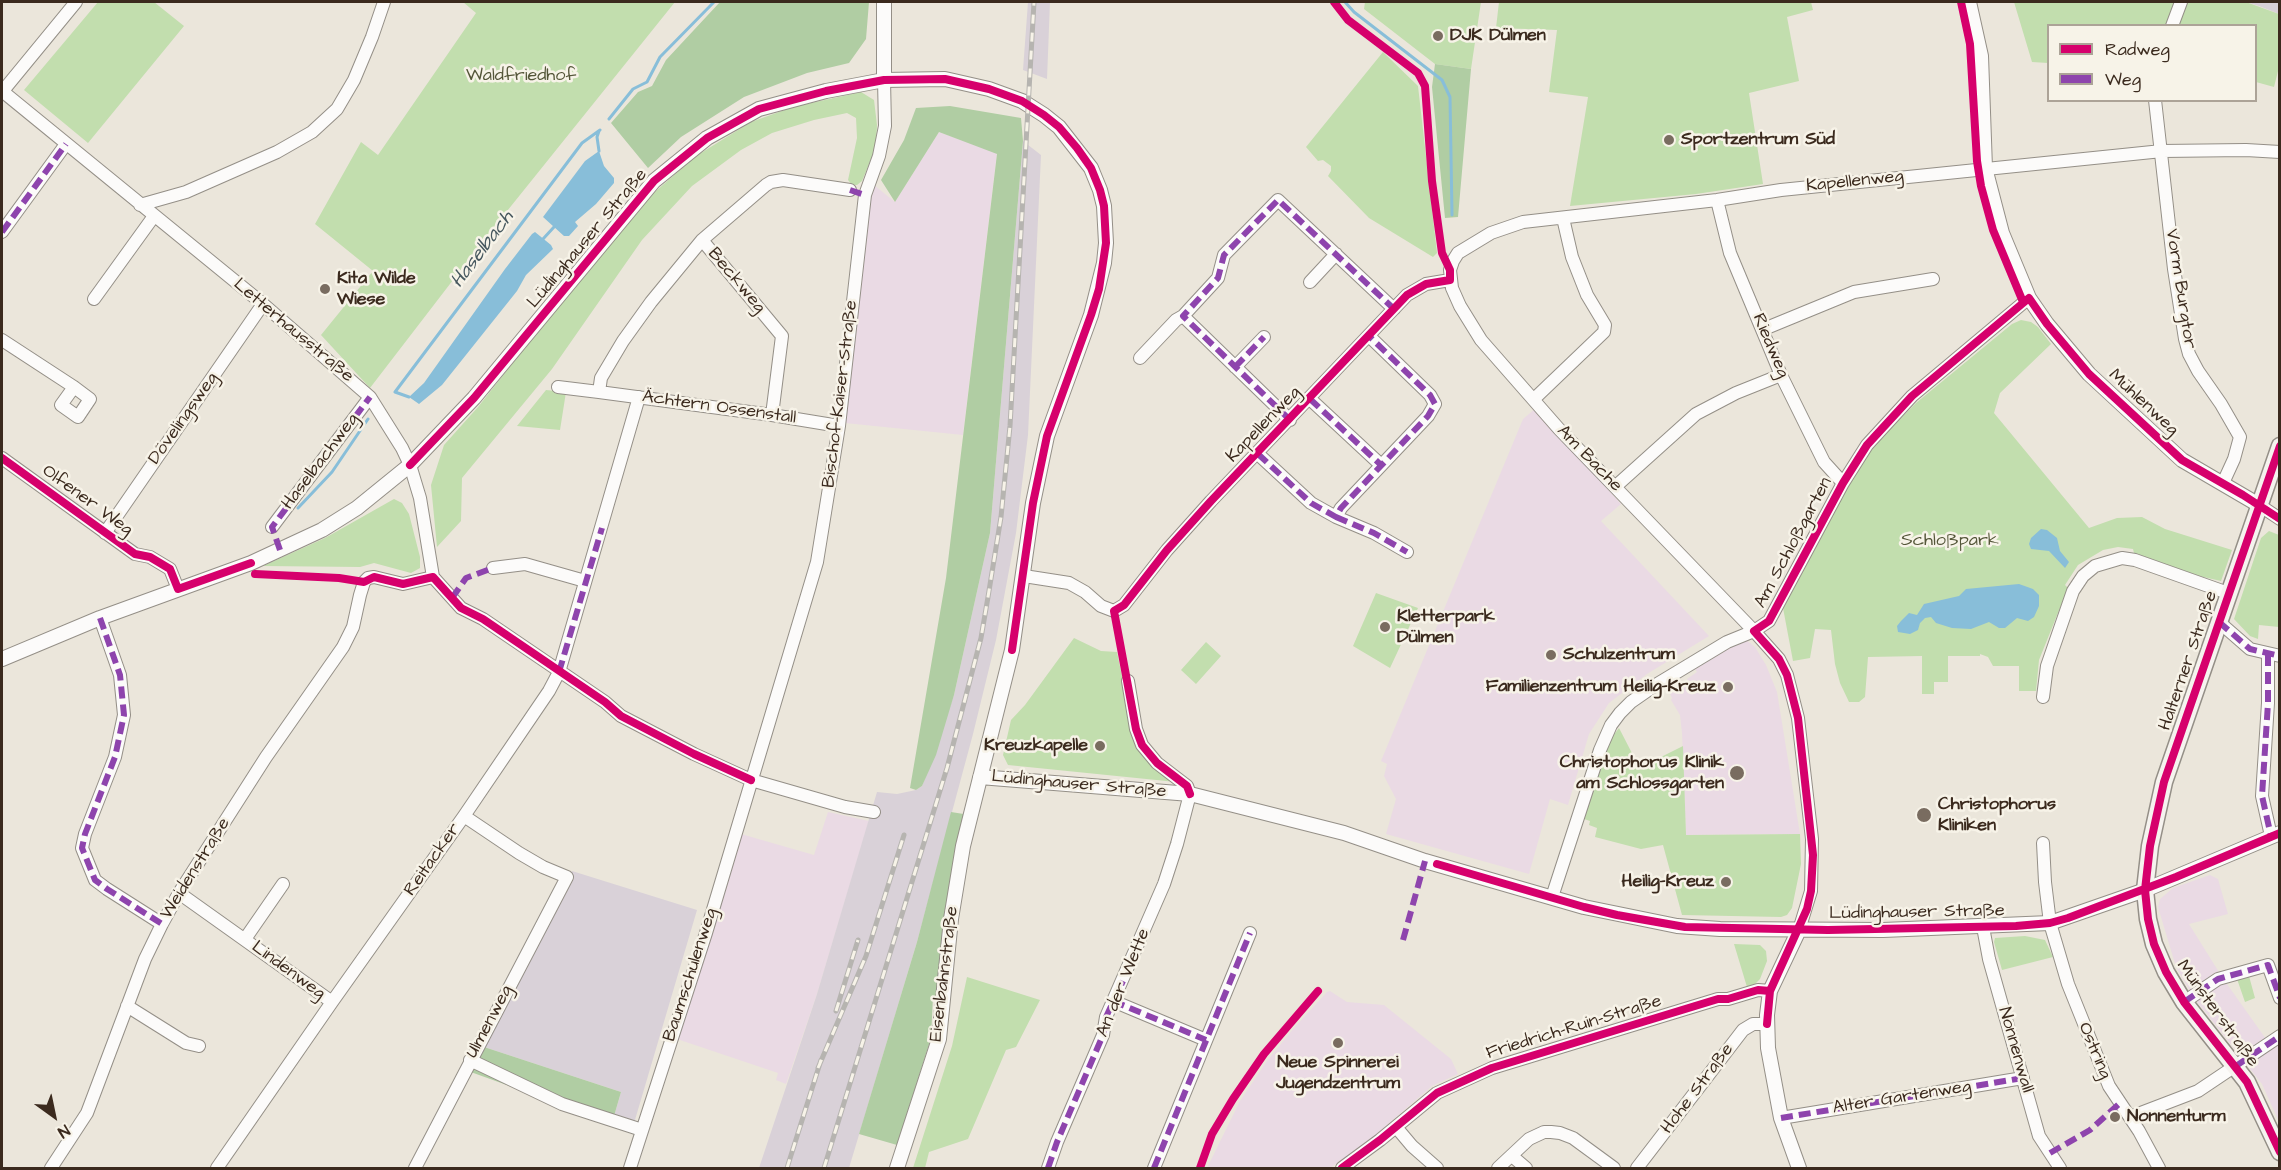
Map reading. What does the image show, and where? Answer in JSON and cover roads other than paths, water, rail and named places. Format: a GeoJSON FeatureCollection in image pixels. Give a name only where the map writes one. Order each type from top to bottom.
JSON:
{"type":"FeatureCollection","features":[{"type":"Feature","properties":{"kind":"main road","name":"Halterner Straße"},"geometry":{"type":"LineString","coordinates":[[2145,890],[2150,846],[2164,782],[2280,446]]}},
{"type":"Feature","properties":{"kind":"main road","name":"Münsterstraße"},"geometry":{"type":"LineString","coordinates":[[2145,890],[2148,919],[2154,944],[2166,972],[2184,1002],[2235,1066],[2257,1100],[2280,1152]]}},
{"type":"Feature","properties":{"kind":"street","name":"Letterhausstraße"},"geometry":{"type":"LineString","coordinates":[[76,2],[2,92],[263,304],[370,397],[410,465]]}},
{"type":"Feature","properties":{"kind":"street"},"geometry":{"type":"LineString","coordinates":[[140,205],[186,192],[277,152],[312,132],[337,109],[354,80],[384,2]]}},
{"type":"Feature","properties":{"kind":"street","name":"Bischof-Kaiser-Straße"},"geometry":{"type":"LineString","coordinates":[[751,780],[817,561],[839,426],[865,195],[879,156],[885,126],[884,2]]}},
{"type":"Feature","properties":{"kind":"street","name":"Mühlenweg"},"geometry":{"type":"LineString","coordinates":[[1969,2],[1981,56],[1985,168],[2001,232],[2029,298],[2047,324],[2089,374],[2133,416],[2182,460],[2259,505]]}},
{"type":"Feature","properties":{"kind":"street"},"geometry":{"type":"LineString","coordinates":[[2173,24],[2181,2]]}},
{"type":"Feature","properties":{"kind":"street","name":"Lüdinghauser Straße"},"geometry":{"type":"LineString","coordinates":[[2,659],[100,618],[251,563],[322,530],[357,508],[410,465],[474,398],[654,182],[707,138],[759,109],[826,91],[884,80],[945,79],[989,89],[1022,101],[1059,127],[1091,168],[1100,190],[1106,233],[1104,263],[1091,315],[1047,436],[1033,503],[1012,651],[980,777],[1190,795],[1344,833],[1425,861],[1617,915],[1677,926],[1799,930],[1983,927],[2050,923],[2145,890],[2275,835]]}},
{"type":"Feature","properties":{"kind":"street"},"geometry":{"type":"LineString","coordinates":[[2155,102],[2162,151]]}},
{"type":"Feature","properties":{"kind":"street"},"geometry":{"type":"LineString","coordinates":[[2,232],[66,144]]}},
{"type":"Feature","properties":{"kind":"street","name":"Kapellenweg"},"geometry":{"type":"LineString","coordinates":[[1024,576],[1069,583],[1085,592],[1101,606],[1114,611],[1124,605],[1167,550],[1407,295],[1426,284],[1450,275],[1458,254],[1491,233],[1523,222],[1718,200],[1791,189],[2162,151],[2280,152]]}},
{"type":"Feature","properties":{"kind":"street","name":"Vorm Burgtor"},"geometry":{"type":"LineString","coordinates":[[2162,151],[2174,269],[2189,354],[2240,437],[2240,444],[2223,483]]}},
{"type":"Feature","properties":{"kind":"street","name":"Beckweg"},"geometry":{"type":"LineString","coordinates":[[772,415],[782,336],[702,240],[771,182],[783,180],[850,190]]}},
{"type":"Feature","properties":{"kind":"street"},"geometry":{"type":"LineString","coordinates":[[1140,358],[1218,278],[1224,255],[1278,200],[1394,309]]}},
{"type":"Feature","properties":{"kind":"street","name":"Riedweg"},"geometry":{"type":"LineString","coordinates":[[1718,200],[1730,253],[1764,329],[1781,375],[1824,462],[1843,483]]}},
{"type":"Feature","properties":{"kind":"street"},"geometry":{"type":"LineString","coordinates":[[94,298],[153,216]]}},
{"type":"Feature","properties":{"kind":"street"},"geometry":{"type":"LineString","coordinates":[[1534,399],[1604,332],[1605,325],[1587,295],[1572,258],[1563,218]]}},
{"type":"Feature","properties":{"kind":"street"},"geometry":{"type":"LineString","coordinates":[[599,392],[601,378],[623,341],[651,302],[702,240]]}},
{"type":"Feature","properties":{"kind":"street"},"geometry":{"type":"LineString","coordinates":[[1310,282],[1336,254]]}},
{"type":"Feature","properties":{"kind":"street","name":"Am Bache"},"geometry":{"type":"LineString","coordinates":[[1450,275],[1460,306],[1481,340],[1559,429],[1754,631]]}},
{"type":"Feature","properties":{"kind":"street"},"geometry":{"type":"LineString","coordinates":[[1764,329],[1854,292],[1933,279]]}},
{"type":"Feature","properties":{"kind":"street","name":"Am Schloßgarten"},"geometry":{"type":"LineString","coordinates":[[1799,930],[1811,891],[1814,855],[1798,718],[1779,659],[1754,631],[1769,621],[1843,483],[1867,445],[1912,396],[2029,298]]}},
{"type":"Feature","properties":{"kind":"street","name":"Dövelingsweg"},"geometry":{"type":"LineString","coordinates":[[105,533],[263,304]]}},
{"type":"Feature","properties":{"kind":"street"},"geometry":{"type":"LineString","coordinates":[[1183,316],[1290,420]]}},
{"type":"Feature","properties":{"kind":"street"},"geometry":{"type":"LineString","coordinates":[[1336,517],[1341,508],[1428,416],[1435,404],[1430,395],[1369,336]]}},
{"type":"Feature","properties":{"kind":"street"},"geometry":{"type":"LineString","coordinates":[[1235,367],[1264,337]]}},
{"type":"Feature","properties":{"kind":"street"},"geometry":{"type":"LineString","coordinates":[[2,340],[74,387],[90,399],[78,417],[61,405],[74,387]]}},
{"type":"Feature","properties":{"kind":"street"},"geometry":{"type":"LineString","coordinates":[[1616,486],[1696,414],[1736,393],[1781,375]]}},
{"type":"Feature","properties":{"kind":"street","name":"Ächtern Ossenstall"},"geometry":{"type":"LineString","coordinates":[[558,387],[839,426]]}},
{"type":"Feature","properties":{"kind":"street","name":"Haselbachweg"},"geometry":{"type":"LineString","coordinates":[[272,527],[370,397]]}},
{"type":"Feature","properties":{"kind":"street","name":"Reitacker"},"geometry":{"type":"LineString","coordinates":[[217,1168],[549,691],[559,672],[639,397]]}},
{"type":"Feature","properties":{"kind":"street"},"geometry":{"type":"LineString","coordinates":[[1310,399],[1382,465]]}},
{"type":"Feature","properties":{"kind":"street"},"geometry":{"type":"LineString","coordinates":[[1258,454],[1311,503],[1336,517],[1374,533],[1407,552]]}},
{"type":"Feature","properties":{"kind":"street","name":"Olfener Weg"},"geometry":{"type":"LineString","coordinates":[[2,458],[135,554],[150,557],[170,569],[178,589]]}},
{"type":"Feature","properties":{"kind":"street"},"geometry":{"type":"LineString","coordinates":[[410,465],[420,498],[433,577],[461,608],[483,619],[605,702],[621,716],[694,754],[751,780],[845,807],[874,812]]}},
{"type":"Feature","properties":{"kind":"street"},"geometry":{"type":"LineString","coordinates":[[2259,505],[2280,519]]}},
{"type":"Feature","properties":{"kind":"street"},"geometry":{"type":"LineString","coordinates":[[2043,697],[2047,666],[2073,591],[2083,576],[2095,566],[2122,558],[2135,560],[2228,593]]}},
{"type":"Feature","properties":{"kind":"street"},"geometry":{"type":"LineString","coordinates":[[493,568],[525,564],[585,581]]}},
{"type":"Feature","properties":{"kind":"street","name":"Weidenstraße"},"geometry":{"type":"LineString","coordinates":[[51,1168],[87,1113],[127,1006],[162,924],[179,893],[266,757],[344,647],[353,627],[364,582],[374,577],[403,584],[433,577]]}},
{"type":"Feature","properties":{"kind":"street"},"geometry":{"type":"LineString","coordinates":[[100,618],[120,675],[124,715],[115,757],[85,834],[82,848],[95,880],[162,924]]}},
{"type":"Feature","properties":{"kind":"street"},"geometry":{"type":"LineString","coordinates":[[2218,622],[2250,649],[2274,655],[2268,703],[2262,796],[2275,835]]}},
{"type":"Feature","properties":{"kind":"street"},"geometry":{"type":"LineString","coordinates":[[1552,897],[1602,744],[1611,725],[1631,702],[1654,686],[1727,642],[1754,631]]}},
{"type":"Feature","properties":{"kind":"street"},"geometry":{"type":"LineString","coordinates":[[1128,681],[1136,729],[1142,745],[1157,763],[1187,786],[1190,795]]}},
{"type":"Feature","properties":{"kind":"street","name":"Eisenbahnstraße"},"geometry":{"type":"LineString","coordinates":[[897,1168],[939,1039],[951,919],[963,846],[980,777]]}},
{"type":"Feature","properties":{"kind":"street","name":"Baumschulenweg"},"geometry":{"type":"LineString","coordinates":[[630,1168],[706,933],[751,780]]}},
{"type":"Feature","properties":{"kind":"street","name":"An der Wette"},"geometry":{"type":"LineString","coordinates":[[1048,1168],[1103,1035],[1106,1017],[1164,884],[1190,795]]}},
{"type":"Feature","properties":{"kind":"street","name":"Ulmenweg"},"geometry":{"type":"LineString","coordinates":[[415,1168],[567,877],[519,853],[464,816]]}},
{"type":"Feature","properties":{"kind":"street","name":"Ostring"},"geometry":{"type":"LineString","coordinates":[[2043,843],[2050,923],[2068,984],[2109,1086],[2159,1168]]}},
{"type":"Feature","properties":{"kind":"street","name":"Lindenweg"},"geometry":{"type":"LineString","coordinates":[[245,939],[283,884]]}},
{"type":"Feature","properties":{"kind":"street","name":"Lindenweg"},"geometry":{"type":"LineString","coordinates":[[179,893],[332,1002]]}},
{"type":"Feature","properties":{"kind":"street","name":"Nonnenwall"},"geometry":{"type":"LineString","coordinates":[[1983,927],[1989,959],[2039,1136],[2060,1168]]}},
{"type":"Feature","properties":{"kind":"street"},"geometry":{"type":"LineString","coordinates":[[1799,930],[1770,991],[1767,1024],[1768,1048],[1781,1118],[1799,1168]]}},
{"type":"Feature","properties":{"kind":"street"},"geometry":{"type":"LineString","coordinates":[[1154,1168],[1250,933]]}},
{"type":"Feature","properties":{"kind":"street"},"geometry":{"type":"LineString","coordinates":[[2184,1002],[2218,979],[2272,970],[2280,998]]}},
{"type":"Feature","properties":{"kind":"street","name":"Friedrich-Ruin-Straße"},"geometry":{"type":"LineString","coordinates":[[1342,1168],[1437,1093],[1492,1068],[1718,999],[1728,999],[1764,989],[1770,991]]}},
{"type":"Feature","properties":{"kind":"street"},"geometry":{"type":"LineString","coordinates":[[1113,1001],[1206,1040]]}},
{"type":"Feature","properties":{"kind":"street"},"geometry":{"type":"LineString","coordinates":[[127,1006],[186,1043],[199,1046]]}},
{"type":"Feature","properties":{"kind":"street","name":"Hohe Straße"},"geometry":{"type":"LineString","coordinates":[[1637,1168],[1743,1029],[1753,1024],[1767,1024]]}},
{"type":"Feature","properties":{"kind":"street"},"geometry":{"type":"LineString","coordinates":[[2130,1117],[2198,1090],[2280,1036]]}},
{"type":"Feature","properties":{"kind":"street"},"geometry":{"type":"LineString","coordinates":[[470,1060],[562,1104],[642,1130]]}},
{"type":"Feature","properties":{"kind":"street","name":"Alter Gartenweg"},"geometry":{"type":"LineString","coordinates":[[1781,1118],[2023,1078]]}},
{"type":"Feature","properties":{"kind":"street"},"geometry":{"type":"LineString","coordinates":[[1396,1127],[1412,1146],[1437,1168]]}},
{"type":"Feature","properties":{"kind":"street"},"geometry":{"type":"LineString","coordinates":[[1498,1168],[1537,1134],[1544,1132],[1560,1133],[1573,1138],[1614,1168]]}},
{"type":"Feature","properties":{"kind":"street"},"geometry":{"type":"LineString","coordinates":[[1512,1156],[1526,1168]]}},
{"type":"Feature","properties":{"kind":"water"},"geometry":{"type":"Polygon","coordinates":[[[599,151],[604,166],[614,178],[614,183],[596,204],[575,222],[578,226],[569,236],[564,236],[543,217],[585,161],[599,151]]]}},
{"type":"Feature","properties":{"kind":"water"},"geometry":{"type":"Polygon","coordinates":[[[535,232],[553,249],[526,275],[517,291],[442,385],[419,404],[409,397],[424,383],[505,269],[535,232]]]}},
{"type":"Feature","properties":{"kind":"water"},"geometry":{"type":"Polygon","coordinates":[[[2041,529],[2047,530],[2057,538],[2060,551],[2069,562],[2065,568],[2049,551],[2031,549],[2029,544],[2031,538],[2041,529]]]}},
{"type":"Feature","properties":{"kind":"water"},"geometry":{"type":"Polygon","coordinates":[[[2019,584],[2033,589],[2039,595],[2039,606],[2034,617],[2028,621],[2017,618],[2005,628],[1999,628],[1989,622],[1971,629],[1952,628],[1936,623],[1931,617],[1925,618],[1918,630],[1910,634],[1898,632],[1897,626],[1901,621],[1909,613],[1917,615],[1924,604],[1959,596],[1966,589],[2019,584]]]}},
{"type":"Feature","properties":{"kind":"waterway","name":"Haselbach"},"geometry":{"type":"LineString","coordinates":[[609,119],[633,89],[647,82],[660,57],[714,2]]}},
{"type":"Feature","properties":{"kind":"waterway"},"geometry":{"type":"LineString","coordinates":[[1345,2],[1354,12],[1442,80],[1450,97],[1452,215]]}},
{"type":"Feature","properties":{"kind":"waterway","name":"Haselbach"},"geometry":{"type":"LineString","coordinates":[[409,397],[395,392],[582,143],[600,130]]}},
{"type":"Feature","properties":{"kind":"waterway"},"geometry":{"type":"LineString","coordinates":[[599,131],[597,137],[599,151]]}},
{"type":"Feature","properties":{"kind":"waterway"},"geometry":{"type":"LineString","coordinates":[[543,239],[554,227]]}},
{"type":"Feature","properties":{"kind":"waterway","name":"Haselbach"},"geometry":{"type":"LineString","coordinates":[[298,508],[332,472],[368,419]]}},
{"type":"Feature","properties":{"kind":"railway"},"geometry":{"type":"LineString","coordinates":[[824,1168],[947,768],[981,638],[1001,517],[1010,426],[1034,2]]}},
{"type":"Feature","properties":{"kind":"railway"},"geometry":{"type":"LineString","coordinates":[[818,1068],[866,956],[904,835]]}},
{"type":"Feature","properties":{"kind":"railway"},"geometry":{"type":"LineString","coordinates":[[836,1011],[858,940]]}},
{"type":"Feature","properties":{"kind":"railway"},"geometry":{"type":"LineString","coordinates":[[787,1168],[821,1060]]}},
{"type":"Feature","properties":{"kind":"place","name":"DJK Dülmen"},"geometry":{"type":"Point","coordinates":[1438,36]}},
{"type":"Feature","properties":{"kind":"place","name":"Sportzentrum Süd"},"geometry":{"type":"Point","coordinates":[1669,140]}},
{"type":"Feature","properties":{"kind":"place","name":"Kita Wilde Wiese"},"geometry":{"type":"Point","coordinates":[325,289]}},
{"type":"Feature","properties":{"kind":"place","name":"Kletterpark Dülmen"},"geometry":{"type":"Point","coordinates":[1385,627]}},
{"type":"Feature","properties":{"kind":"place","name":"Schulzentrum"},"geometry":{"type":"Point","coordinates":[1551,655]}},
{"type":"Feature","properties":{"kind":"place","name":"Familienzentrum Heilig-Kreuz"},"geometry":{"type":"Point","coordinates":[1728,687]}},
{"type":"Feature","properties":{"kind":"place","name":"Kreuzkapelle"},"geometry":{"type":"Point","coordinates":[1100,746]}},
{"type":"Feature","properties":{"kind":"place","name":"Christophorus Klinik am Schlossgarten"},"geometry":{"type":"Point","coordinates":[1737,773]}},
{"type":"Feature","properties":{"kind":"place","name":"Christophorus Kliniken"},"geometry":{"type":"Point","coordinates":[1924,815]}},
{"type":"Feature","properties":{"kind":"place","name":"Heilig-Kreuz"},"geometry":{"type":"Point","coordinates":[1726,882]}},
{"type":"Feature","properties":{"kind":"place","name":"Neue Spinnerei Jugendzentrum"},"geometry":{"type":"Point","coordinates":[1338,1043]}},
{"type":"Feature","properties":{"kind":"place","name":"Nonnenturm"},"geometry":{"type":"Point","coordinates":[2115,1117]}},
{"type":"Feature","properties":{"kind":"park label","name":"Waldfriedhof"},"geometry":{"type":"Point","coordinates":[521,76]}},
{"type":"Feature","properties":{"kind":"park label","name":"Schloßpark"},"geometry":{"type":"Point","coordinates":[1950,541]}}]}
